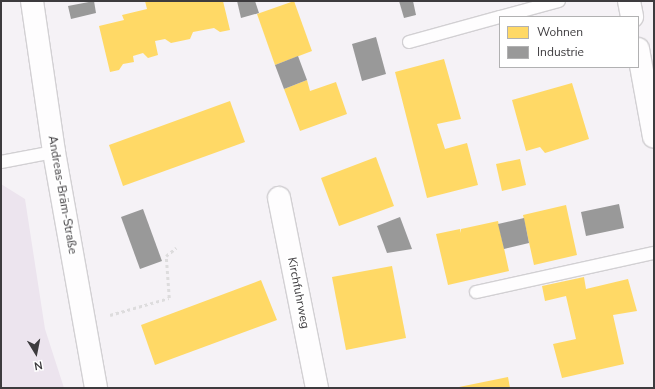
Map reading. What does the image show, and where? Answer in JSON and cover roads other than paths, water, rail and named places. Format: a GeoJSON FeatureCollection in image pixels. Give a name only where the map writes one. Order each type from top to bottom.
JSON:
{"type":"FeatureCollection","features":[{"type":"Feature","properties":{"kind":"main road","name":"Andreas-Bräm-Straße"},"geometry":{"type":"LineString","coordinates":[[32,1],[54,152],[96,388]]}},
{"type":"Feature","properties":{"kind":"main road"},"geometry":{"type":"LineString","coordinates":[[628,1],[632,16]]}},
{"type":"Feature","properties":{"kind":"main road"},"geometry":{"type":"LineString","coordinates":[[639,52],[650,91],[654,137]]}},
{"type":"Feature","properties":{"kind":"main road","name":"Kirchfuhrweg"},"geometry":{"type":"LineString","coordinates":[[279,198],[317,388]]}},
{"type":"Feature","properties":{"kind":"lane"},"geometry":{"type":"LineString","coordinates":[[504,16],[559,1]]}},
{"type":"Feature","properties":{"kind":"lane"},"geometry":{"type":"LineString","coordinates":[[409,42],[499,17]]}},
{"type":"Feature","properties":{"kind":"lane"},"geometry":{"type":"LineString","coordinates":[[1,162],[54,152]]}},
{"type":"Feature","properties":{"kind":"lane"},"geometry":{"type":"LineString","coordinates":[[476,292],[654,253]]}}]}
